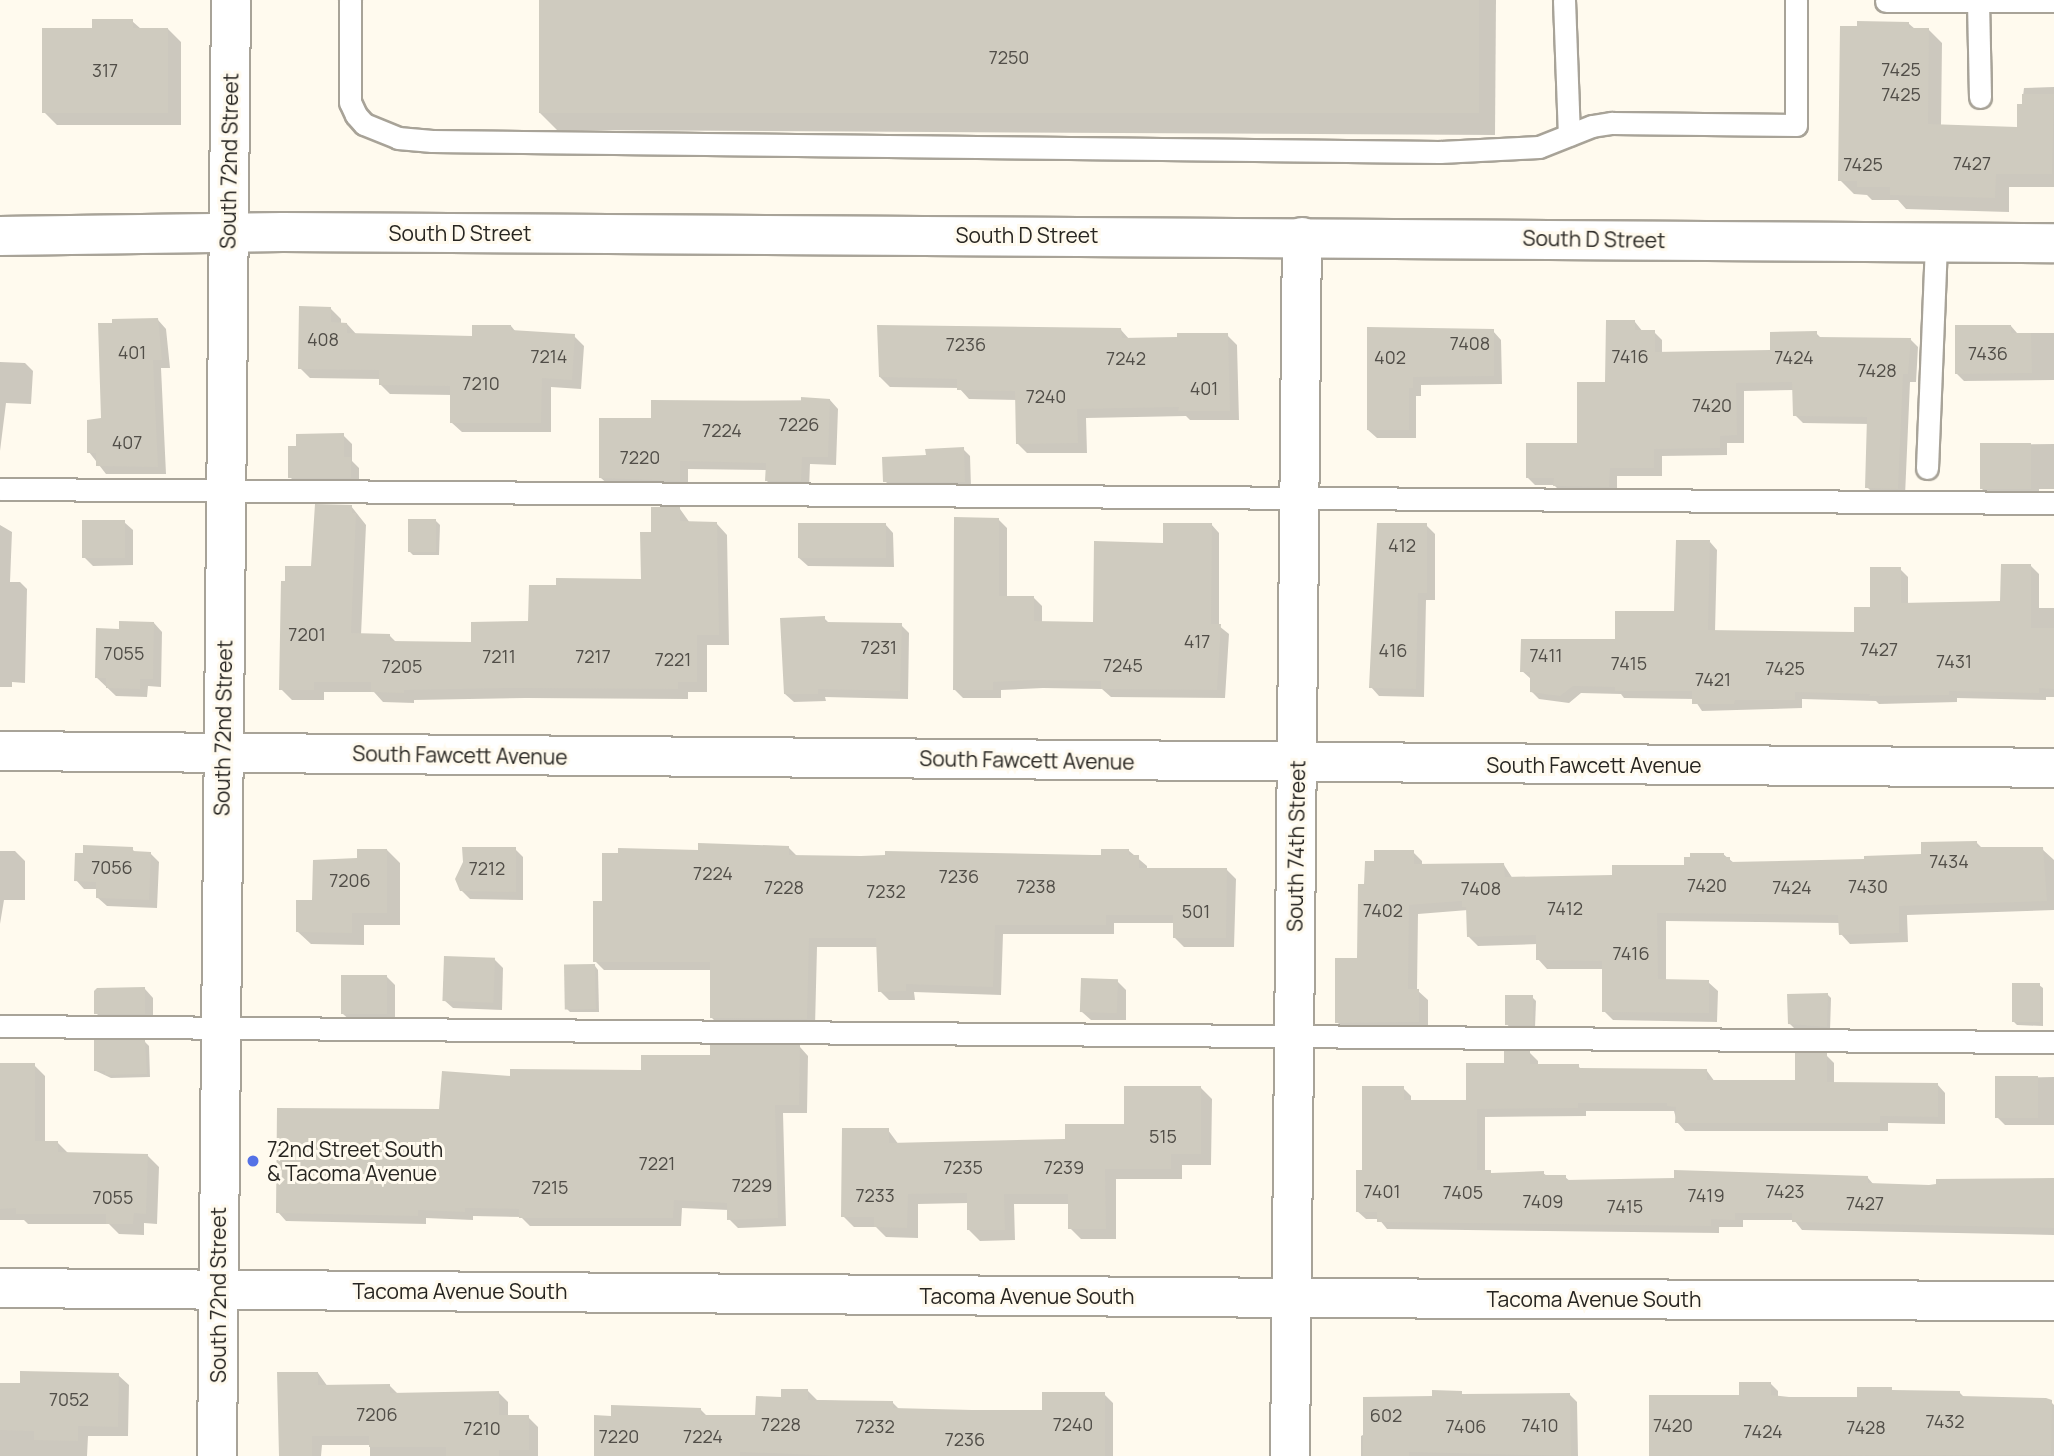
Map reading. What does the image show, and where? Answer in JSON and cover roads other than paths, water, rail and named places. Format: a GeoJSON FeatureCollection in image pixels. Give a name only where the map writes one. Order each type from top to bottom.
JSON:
{"type":"FeatureCollection","features":[{"type":"Feature","properties":{"kind":"street","name":"South 72nd Street"},"geometry":{"type":"LineString","coordinates":[[217,1456],[222,752],[232,0]]}},
{"type":"Feature","properties":{"kind":"street","name":"South D Street"},"geometry":{"type":"LineString","coordinates":[[0,236],[228,232],[2054,243]]}},
{"type":"Feature","properties":{"kind":"street","name":"South 74th Street"},"geometry":{"type":"LineString","coordinates":[[1290,1456],[1302,237]]}},
{"type":"Feature","properties":{"kind":"street","name":"South Fawcett Avenue"},"geometry":{"type":"LineString","coordinates":[[0,751],[2054,768]]}},
{"type":"Feature","properties":{"kind":"street","name":"Tacoma Avenue South"},"geometry":{"type":"LineString","coordinates":[[0,1288],[2054,1301]]}},
{"type":"Feature","properties":{"kind":"lane"},"geometry":{"type":"LineString","coordinates":[[349,0],[348,92],[356,115],[374,130],[419,140],[1476,152],[1539,147],[1592,126],[1612,123],[1796,125],[1797,0]]}},
{"type":"Feature","properties":{"kind":"lane"},"geometry":{"type":"LineString","coordinates":[[1564,0],[1569,135]]}},
{"type":"Feature","properties":{"kind":"lane"},"geometry":{"type":"LineString","coordinates":[[1886,1],[2054,1]]}},
{"type":"Feature","properties":{"kind":"lane"},"geometry":{"type":"LineString","coordinates":[[1978,1],[1980,97]]}},
{"type":"Feature","properties":{"kind":"lane"},"geometry":{"type":"LineString","coordinates":[[1927,468],[1936,243]]}},
{"type":"Feature","properties":{"kind":"lane"},"geometry":{"type":"LineString","coordinates":[[0,489],[2054,503]]}},
{"type":"Feature","properties":{"kind":"lane"},"geometry":{"type":"LineString","coordinates":[[0,1026],[2054,1042]]}},
{"type":"Feature","properties":{"kind":"place","name":"72nd Street South & Tacoma Avenue"},"geometry":{"type":"Point","coordinates":[253,1161]}}]}
